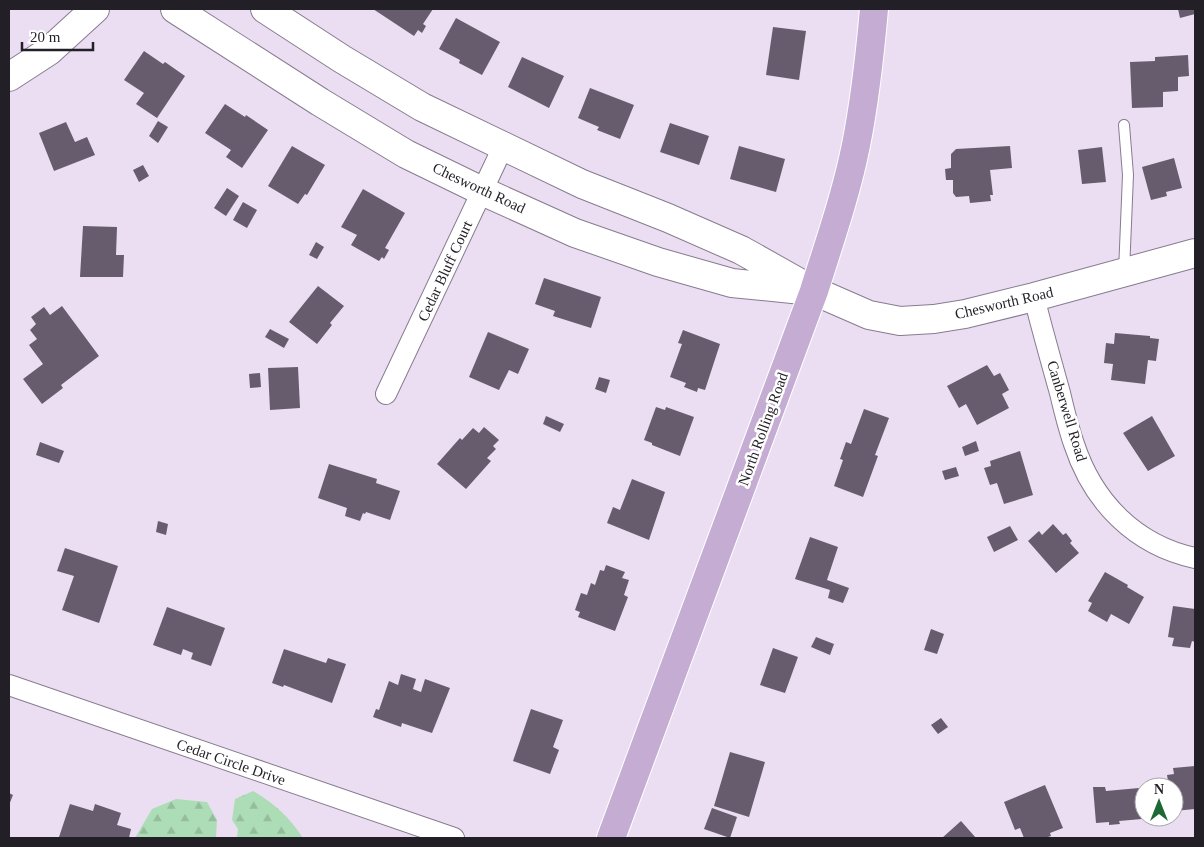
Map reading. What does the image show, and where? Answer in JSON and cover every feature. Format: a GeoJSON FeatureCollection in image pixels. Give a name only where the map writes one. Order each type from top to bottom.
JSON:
{"type":"FeatureCollection","features":[{"type":"Feature","properties":{"kind":"main road","name":"North Rolling Road"},"geometry":{"type":"LineString","coordinates":[[611,838],[814,292],[839,213],[856,145],[869,62],[874,9]]}},
{"type":"Feature","properties":{"kind":"street"},"geometry":{"type":"LineString","coordinates":[[9,77],[49,51],[95,9]]}},
{"type":"Feature","properties":{"kind":"street","name":"Chesworth Road"},"geometry":{"type":"LineString","coordinates":[[174,9],[406,154],[575,233],[658,262],[732,283],[814,292]]}},
{"type":"Feature","properties":{"kind":"street","name":"Chesworth Road"},"geometry":{"type":"LineString","coordinates":[[265,9],[342,59],[422,107],[582,184],[668,218],[740,250],[814,292],[869,315],[900,320],[934,319],[965,314],[1195,253]]}},
{"type":"Feature","properties":{"kind":"street","name":"Cedar Bluff Court"},"geometry":{"type":"LineString","coordinates":[[386,394],[503,147]]}},
{"type":"Feature","properties":{"kind":"street","name":"Canberwell Road"},"geometry":{"type":"LineString","coordinates":[[1034,297],[1074,445],[1086,473],[1103,501],[1125,524],[1154,543],[1180,555],[1195,558]]}},
{"type":"Feature","properties":{"kind":"street","name":"Cedar Circle Drive"},"geometry":{"type":"LineString","coordinates":[[9,686],[454,838]]}},
{"type":"Feature","properties":{"kind":"lane"},"geometry":{"type":"LineString","coordinates":[[1124,125],[1128,175],[1124,273]]}},
{"type":"Feature","properties":{"kind":"green space"},"geometry":{"type":"Polygon","coordinates":[[[253,791],[281,812],[303,838],[237,838],[238,829],[232,820],[235,799],[253,791]]]}},
{"type":"Feature","properties":{"kind":"green space"},"geometry":{"type":"Polygon","coordinates":[[[176,799],[207,802],[217,820],[216,838],[135,838],[152,809],[176,799]]]}},
{"type":"Feature","properties":{"kind":"building"},"geometry":{"type":"Polygon","coordinates":[[[373,9],[433,9],[423,24],[426,26],[422,33],[418,30],[414,36],[373,9]]]}},
{"type":"Feature","properties":{"kind":"building"},"geometry":{"type":"Polygon","coordinates":[[[1178,9],[1195,9],[1195,14],[1180,18],[1178,9]]]}},
{"type":"Feature","properties":{"kind":"building"},"geometry":{"type":"Polygon","coordinates":[[[456,18],[500,42],[482,75],[459,63],[460,60],[439,49],[456,18]]]}},
{"type":"Feature","properties":{"kind":"building"},"geometry":{"type":"Polygon","coordinates":[[[773,27],[806,31],[799,80],[766,75],[773,27]]]}},
{"type":"Feature","properties":{"kind":"building"},"geometry":{"type":"Polygon","coordinates":[[[144,51],[163,64],[165,62],[185,76],[157,118],[136,104],[144,93],[124,80],[144,51]]]}},
{"type":"Feature","properties":{"kind":"building"},"geometry":{"type":"Polygon","coordinates":[[[1188,55],[1189,76],[1178,77],[1178,91],[1163,92],[1163,107],[1132,108],[1130,62],[1155,61],[1155,57],[1188,55]]]}},
{"type":"Feature","properties":{"kind":"building"},"geometry":{"type":"Polygon","coordinates":[[[522,57],[564,76],[549,108],[508,87],[522,57]]]}},
{"type":"Feature","properties":{"kind":"building"},"geometry":{"type":"Polygon","coordinates":[[[590,88],[634,105],[620,139],[597,130],[599,127],[578,118],[590,88]]]}},
{"type":"Feature","properties":{"kind":"building"},"geometry":{"type":"Polygon","coordinates":[[[225,104],[268,130],[242,168],[226,157],[231,150],[205,133],[225,104]]]}},
{"type":"Feature","properties":{"kind":"building"},"geometry":{"type":"Polygon","coordinates":[[[158,121],[168,127],[158,143],[149,136],[158,121]]]}},
{"type":"Feature","properties":{"kind":"building"},"geometry":{"type":"Polygon","coordinates":[[[66,122],[75,142],[87,137],[95,155],[54,171],[39,133],[66,122]]]}},
{"type":"Feature","properties":{"kind":"building"},"geometry":{"type":"Polygon","coordinates":[[[670,123],[709,136],[699,165],[660,152],[670,123]]]}},
{"type":"Feature","properties":{"kind":"building"},"geometry":{"type":"Polygon","coordinates":[[[292,146],[325,165],[307,195],[305,194],[298,204],[268,186],[292,146]]]}},
{"type":"Feature","properties":{"kind":"building"},"geometry":{"type":"Polygon","coordinates":[[[739,146],[785,159],[776,192],[730,179],[739,146]]]}},
{"type":"Feature","properties":{"kind":"building"},"geometry":{"type":"Polygon","coordinates":[[[1010,146],[1012,168],[990,170],[993,195],[990,195],[991,201],[970,203],[969,196],[956,197],[953,193],[953,180],[946,180],[945,169],[951,168],[951,154],[956,149],[1010,146]]]}},
{"type":"Feature","properties":{"kind":"building"},"geometry":{"type":"Polygon","coordinates":[[[1102,147],[1106,182],[1082,184],[1078,150],[1102,147]]]}},
{"type":"Feature","properties":{"kind":"building"},"geometry":{"type":"Polygon","coordinates":[[[1174,158],[1182,188],[1166,192],[1167,196],[1151,200],[1142,167],[1174,158]]]}},
{"type":"Feature","properties":{"kind":"building"},"geometry":{"type":"Polygon","coordinates":[[[143,165],[149,176],[139,182],[133,170],[143,165]]]}},
{"type":"Feature","properties":{"kind":"building"},"geometry":{"type":"Polygon","coordinates":[[[227,188],[239,196],[226,216],[214,208],[227,188]]]}},
{"type":"Feature","properties":{"kind":"building"},"geometry":{"type":"Polygon","coordinates":[[[363,189],[405,213],[385,248],[389,250],[384,259],[382,257],[379,261],[351,245],[357,235],[341,227],[363,189]]]}},
{"type":"Feature","properties":{"kind":"building"},"geometry":{"type":"Polygon","coordinates":[[[243,202],[257,210],[247,228],[233,220],[243,202]]]}},
{"type":"Feature","properties":{"kind":"building"},"geometry":{"type":"Polygon","coordinates":[[[83,226],[117,227],[116,255],[124,255],[123,277],[80,277],[83,226]]]}},
{"type":"Feature","properties":{"kind":"building"},"geometry":{"type":"Polygon","coordinates":[[[316,242],[324,247],[317,259],[309,255],[316,242]]]}},
{"type":"Feature","properties":{"kind":"building"},"geometry":{"type":"Polygon","coordinates":[[[544,278],[601,297],[591,328],[553,316],[555,311],[535,304],[544,278]]]}},
{"type":"Feature","properties":{"kind":"building"},"geometry":{"type":"Polygon","coordinates":[[[318,286],[344,306],[330,323],[332,325],[317,344],[289,322],[318,286]]]}},
{"type":"Feature","properties":{"kind":"building"},"geometry":{"type":"Polygon","coordinates":[[[62,306],[99,356],[61,385],[63,388],[42,404],[23,379],[43,364],[29,345],[37,339],[30,330],[36,324],[31,317],[44,307],[50,315],[62,306]]]}},
{"type":"Feature","properties":{"kind":"building"},"geometry":{"type":"Polygon","coordinates":[[[270,329],[289,339],[284,348],[265,337],[270,329]]]}},
{"type":"Feature","properties":{"kind":"building"},"geometry":{"type":"Polygon","coordinates":[[[683,330],[720,344],[705,390],[698,388],[697,392],[684,387],[686,383],[670,377],[682,344],[678,343],[683,330]]]}},
{"type":"Feature","properties":{"kind":"building"},"geometry":{"type":"Polygon","coordinates":[[[488,332],[529,349],[518,374],[509,370],[499,390],[469,377],[488,332]]]}},
{"type":"Feature","properties":{"kind":"building"},"geometry":{"type":"Polygon","coordinates":[[[1115,333],[1150,336],[1150,338],[1159,339],[1156,361],[1148,360],[1145,384],[1111,380],[1113,364],[1104,363],[1106,343],[1114,344],[1115,333]]]}},
{"type":"Feature","properties":{"kind":"building"},"geometry":{"type":"Polygon","coordinates":[[[987,365],[994,376],[1000,373],[1009,390],[1002,394],[1009,408],[977,425],[966,404],[959,408],[947,386],[987,365]]]}},
{"type":"Feature","properties":{"kind":"building"},"geometry":{"type":"Polygon","coordinates":[[[298,367],[300,408],[270,410],[268,368],[298,367]]]}},
{"type":"Feature","properties":{"kind":"building"},"geometry":{"type":"Polygon","coordinates":[[[260,373],[261,387],[250,388],[249,374],[260,373]]]}},
{"type":"Feature","properties":{"kind":"building"},"geometry":{"type":"Polygon","coordinates":[[[599,377],[610,380],[606,393],[595,389],[599,377]]]}},
{"type":"Feature","properties":{"kind":"building"},"geometry":{"type":"Polygon","coordinates":[[[656,407],[665,410],[666,407],[694,417],[680,456],[644,440],[656,407]]]}},
{"type":"Feature","properties":{"kind":"building"},"geometry":{"type":"Polygon","coordinates":[[[864,409],[889,418],[875,455],[878,456],[863,497],[834,486],[843,460],[840,459],[846,442],[851,444],[864,409]]]}},
{"type":"Feature","properties":{"kind":"building"},"geometry":{"type":"Polygon","coordinates":[[[546,416],[564,424],[560,432],[543,424],[546,416]]]}},
{"type":"Feature","properties":{"kind":"building"},"geometry":{"type":"Polygon","coordinates":[[[1152,416],[1175,456],[1148,471],[1123,433],[1152,416]]]}},
{"type":"Feature","properties":{"kind":"building"},"geometry":{"type":"Polygon","coordinates":[[[484,427],[499,440],[493,446],[496,449],[487,458],[491,461],[466,489],[437,464],[460,438],[462,440],[473,428],[479,433],[484,427]]]}},
{"type":"Feature","properties":{"kind":"building"},"geometry":{"type":"Polygon","coordinates":[[[976,441],[979,451],[965,456],[962,447],[976,441]]]}},
{"type":"Feature","properties":{"kind":"building"},"geometry":{"type":"Polygon","coordinates":[[[40,442],[64,451],[59,463],[36,455],[40,442]]]}},
{"type":"Feature","properties":{"kind":"building"},"geometry":{"type":"Polygon","coordinates":[[[1020,451],[1033,495],[1004,504],[997,483],[990,485],[984,468],[991,466],[990,461],[1020,451]]]}},
{"type":"Feature","properties":{"kind":"building"},"geometry":{"type":"Polygon","coordinates":[[[329,464],[377,479],[376,483],[400,491],[390,520],[366,512],[365,514],[363,513],[360,521],[345,516],[347,508],[318,498],[329,464]]]}},
{"type":"Feature","properties":{"kind":"building"},"geometry":{"type":"Polygon","coordinates":[[[956,467],[959,476],[945,480],[942,471],[956,467]]]}},
{"type":"Feature","properties":{"kind":"building"},"geometry":{"type":"Polygon","coordinates":[[[632,479],[665,492],[649,540],[607,523],[613,507],[620,510],[632,479]]]}},
{"type":"Feature","properties":{"kind":"building"},"geometry":{"type":"Polygon","coordinates":[[[158,521],[168,524],[166,535],[156,532],[158,521]]]}},
{"type":"Feature","properties":{"kind":"building"},"geometry":{"type":"Polygon","coordinates":[[[1053,524],[1063,535],[1066,533],[1072,541],[1070,543],[1079,553],[1056,573],[1028,541],[1039,531],[1042,535],[1053,524]]]}},
{"type":"Feature","properties":{"kind":"building"},"geometry":{"type":"Polygon","coordinates":[[[1010,526],[1018,540],[994,552],[987,537],[1010,526]]]}},
{"type":"Feature","properties":{"kind":"building"},"geometry":{"type":"Polygon","coordinates":[[[810,537],[838,547],[827,580],[849,588],[843,603],[828,598],[830,590],[795,579],[810,537]]]}},
{"type":"Feature","properties":{"kind":"building"},"geometry":{"type":"Polygon","coordinates":[[[65,548],[118,566],[99,623],[62,610],[74,576],[57,571],[65,548]]]}},
{"type":"Feature","properties":{"kind":"building"},"geometry":{"type":"Polygon","coordinates":[[[606,565],[625,572],[622,578],[629,580],[624,595],[628,597],[615,631],[578,617],[580,612],[575,610],[581,593],[587,595],[591,583],[595,585],[600,570],[604,571],[606,565]]]}},
{"type":"Feature","properties":{"kind":"building"},"geometry":{"type":"Polygon","coordinates":[[[1105,572],[1144,597],[1129,624],[1111,614],[1107,622],[1088,611],[1092,603],[1088,601],[1105,572]]]}},
{"type":"Feature","properties":{"kind":"building"},"geometry":{"type":"Polygon","coordinates":[[[1173,606],[1195,609],[1195,642],[1192,641],[1190,648],[1172,646],[1174,638],[1168,637],[1173,606]]]}},
{"type":"Feature","properties":{"kind":"building"},"geometry":{"type":"Polygon","coordinates":[[[167,607],[225,628],[211,666],[191,659],[193,653],[183,649],[181,655],[153,645],[167,607]]]}},
{"type":"Feature","properties":{"kind":"building"},"geometry":{"type":"Polygon","coordinates":[[[931,629],[944,634],[937,654],[924,650],[931,629]]]}},
{"type":"Feature","properties":{"kind":"building"},"geometry":{"type":"Polygon","coordinates":[[[816,637],[834,644],[830,655],[811,647],[816,637]]]}},
{"type":"Feature","properties":{"kind":"building"},"geometry":{"type":"Polygon","coordinates":[[[773,648],[798,657],[785,693],[760,685],[773,648]]]}},
{"type":"Feature","properties":{"kind":"building"},"geometry":{"type":"Polygon","coordinates":[[[284,649],[326,663],[328,658],[346,664],[332,703],[284,685],[283,687],[272,683],[284,649]]]}},
{"type":"Feature","properties":{"kind":"building"},"geometry":{"type":"Polygon","coordinates":[[[401,674],[416,679],[413,689],[421,692],[425,679],[450,688],[432,733],[402,723],[401,727],[373,717],[376,709],[379,710],[389,681],[398,685],[401,674]]]}},
{"type":"Feature","properties":{"kind":"building"},"geometry":{"type":"Polygon","coordinates":[[[531,709],[563,720],[553,747],[559,750],[550,774],[513,761],[531,709]]]}},
{"type":"Feature","properties":{"kind":"building"},"geometry":{"type":"Polygon","coordinates":[[[941,718],[948,727],[938,734],[931,725],[941,718]]]}},
{"type":"Feature","properties":{"kind":"building"},"geometry":{"type":"Polygon","coordinates":[[[730,752],[765,762],[749,817],[714,806],[730,752]]]}},
{"type":"Feature","properties":{"kind":"building"},"geometry":{"type":"Polygon","coordinates":[[[1195,766],[1195,809],[1184,810],[1184,777],[1167,777],[1167,775],[1174,774],[1173,768],[1195,766]]]}},
{"type":"Feature","properties":{"kind":"building"},"geometry":{"type":"Polygon","coordinates":[[[1045,785],[1063,828],[1050,833],[1051,836],[1045,838],[1024,838],[1020,828],[1015,830],[1004,802],[1045,785]]]}},
{"type":"Feature","properties":{"kind":"building"},"geometry":{"type":"Polygon","coordinates":[[[1093,787],[1105,787],[1106,791],[1134,788],[1134,820],[1119,821],[1120,824],[1109,825],[1109,822],[1096,823],[1093,787]]]}},
{"type":"Feature","properties":{"kind":"building"},"geometry":{"type":"Polygon","coordinates":[[[9,793],[13,795],[9,805],[9,793]]]}},
{"type":"Feature","properties":{"kind":"building"},"geometry":{"type":"Polygon","coordinates":[[[70,804],[93,811],[95,804],[121,813],[117,825],[131,829],[129,838],[59,837],[70,804]]]}},
{"type":"Feature","properties":{"kind":"building"},"geometry":{"type":"Polygon","coordinates":[[[712,808],[737,817],[730,838],[704,829],[712,808]]]}},
{"type":"Feature","properties":{"kind":"building"},"geometry":{"type":"Polygon","coordinates":[[[961,821],[976,838],[942,838],[961,821]]]}}]}
